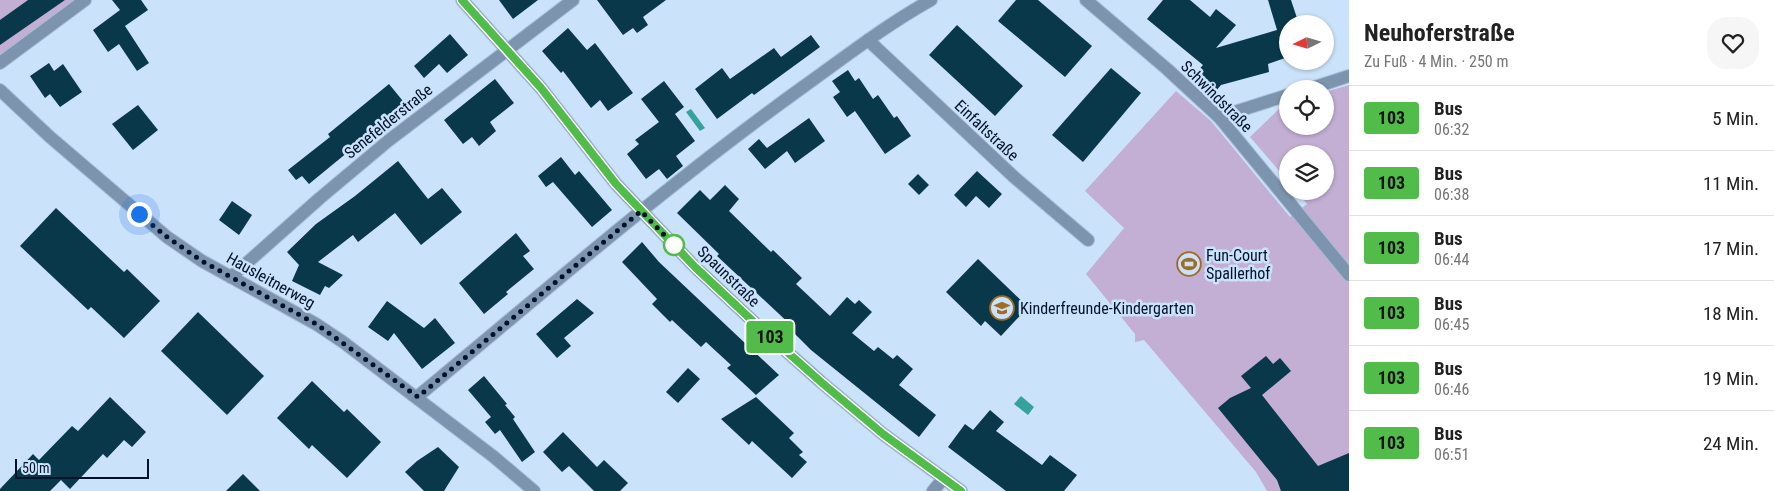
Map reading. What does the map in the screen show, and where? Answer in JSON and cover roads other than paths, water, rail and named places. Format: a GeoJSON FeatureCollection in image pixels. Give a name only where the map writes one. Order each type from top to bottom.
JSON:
{"type":"FeatureCollection","features":[{"type":"Feature","properties":{"kind":"street"},"geometry":{"type":"LineString","coordinates":[[0,64],[85,0]]}},
{"type":"Feature","properties":{"kind":"street","name":"Spaunstraße"},"geometry":{"type":"LineString","coordinates":[[462,0],[541,88],[616,184],[702,274],[799,362],[883,434],[961,491]]}},
{"type":"Feature","properties":{"kind":"street","name":"Senefelderstraße"},"geometry":{"type":"LineString","coordinates":[[231,277],[373,154],[506,49],[573,0]]}},
{"type":"Feature","properties":{"kind":"street"},"geometry":{"type":"LineString","coordinates":[[418,397],[641,211],[765,114],[900,17],[931,0]]}},
{"type":"Feature","properties":{"kind":"street","name":"Schwindstraße"},"geometry":{"type":"LineString","coordinates":[[1086,0],[1167,69],[1219,117],[1349,275]]}},
{"type":"Feature","properties":{"kind":"street","name":"Einfaltstraße"},"geometry":{"type":"LineString","coordinates":[[868,40],[1014,177],[1088,240]]}},
{"type":"Feature","properties":{"kind":"street"},"geometry":{"type":"LineString","coordinates":[[1334,81],[1349,76]]}},
{"type":"Feature","properties":{"kind":"street","name":"Hausleitnerweg"},"geometry":{"type":"LineString","coordinates":[[0,90],[50,137],[167,237],[202,261],[316,324],[418,397],[534,491]]}},
{"type":"Feature","properties":{"kind":"street"},"geometry":{"type":"LineString","coordinates":[[1219,117],[1279,98]]}},
{"type":"Feature","properties":{"kind":"street"},"geometry":{"type":"LineString","coordinates":[[934,491],[944,478]]}},
{"type":"Feature","properties":{"kind":"place","name":"Fun-Court Spallerhof"},"geometry":{"type":"Point","coordinates":[1189,264]}},
{"type":"Feature","properties":{"kind":"place","name":"Kinderfreunde-Kindergarten"},"geometry":{"type":"Point","coordinates":[1002,308]}}]}
